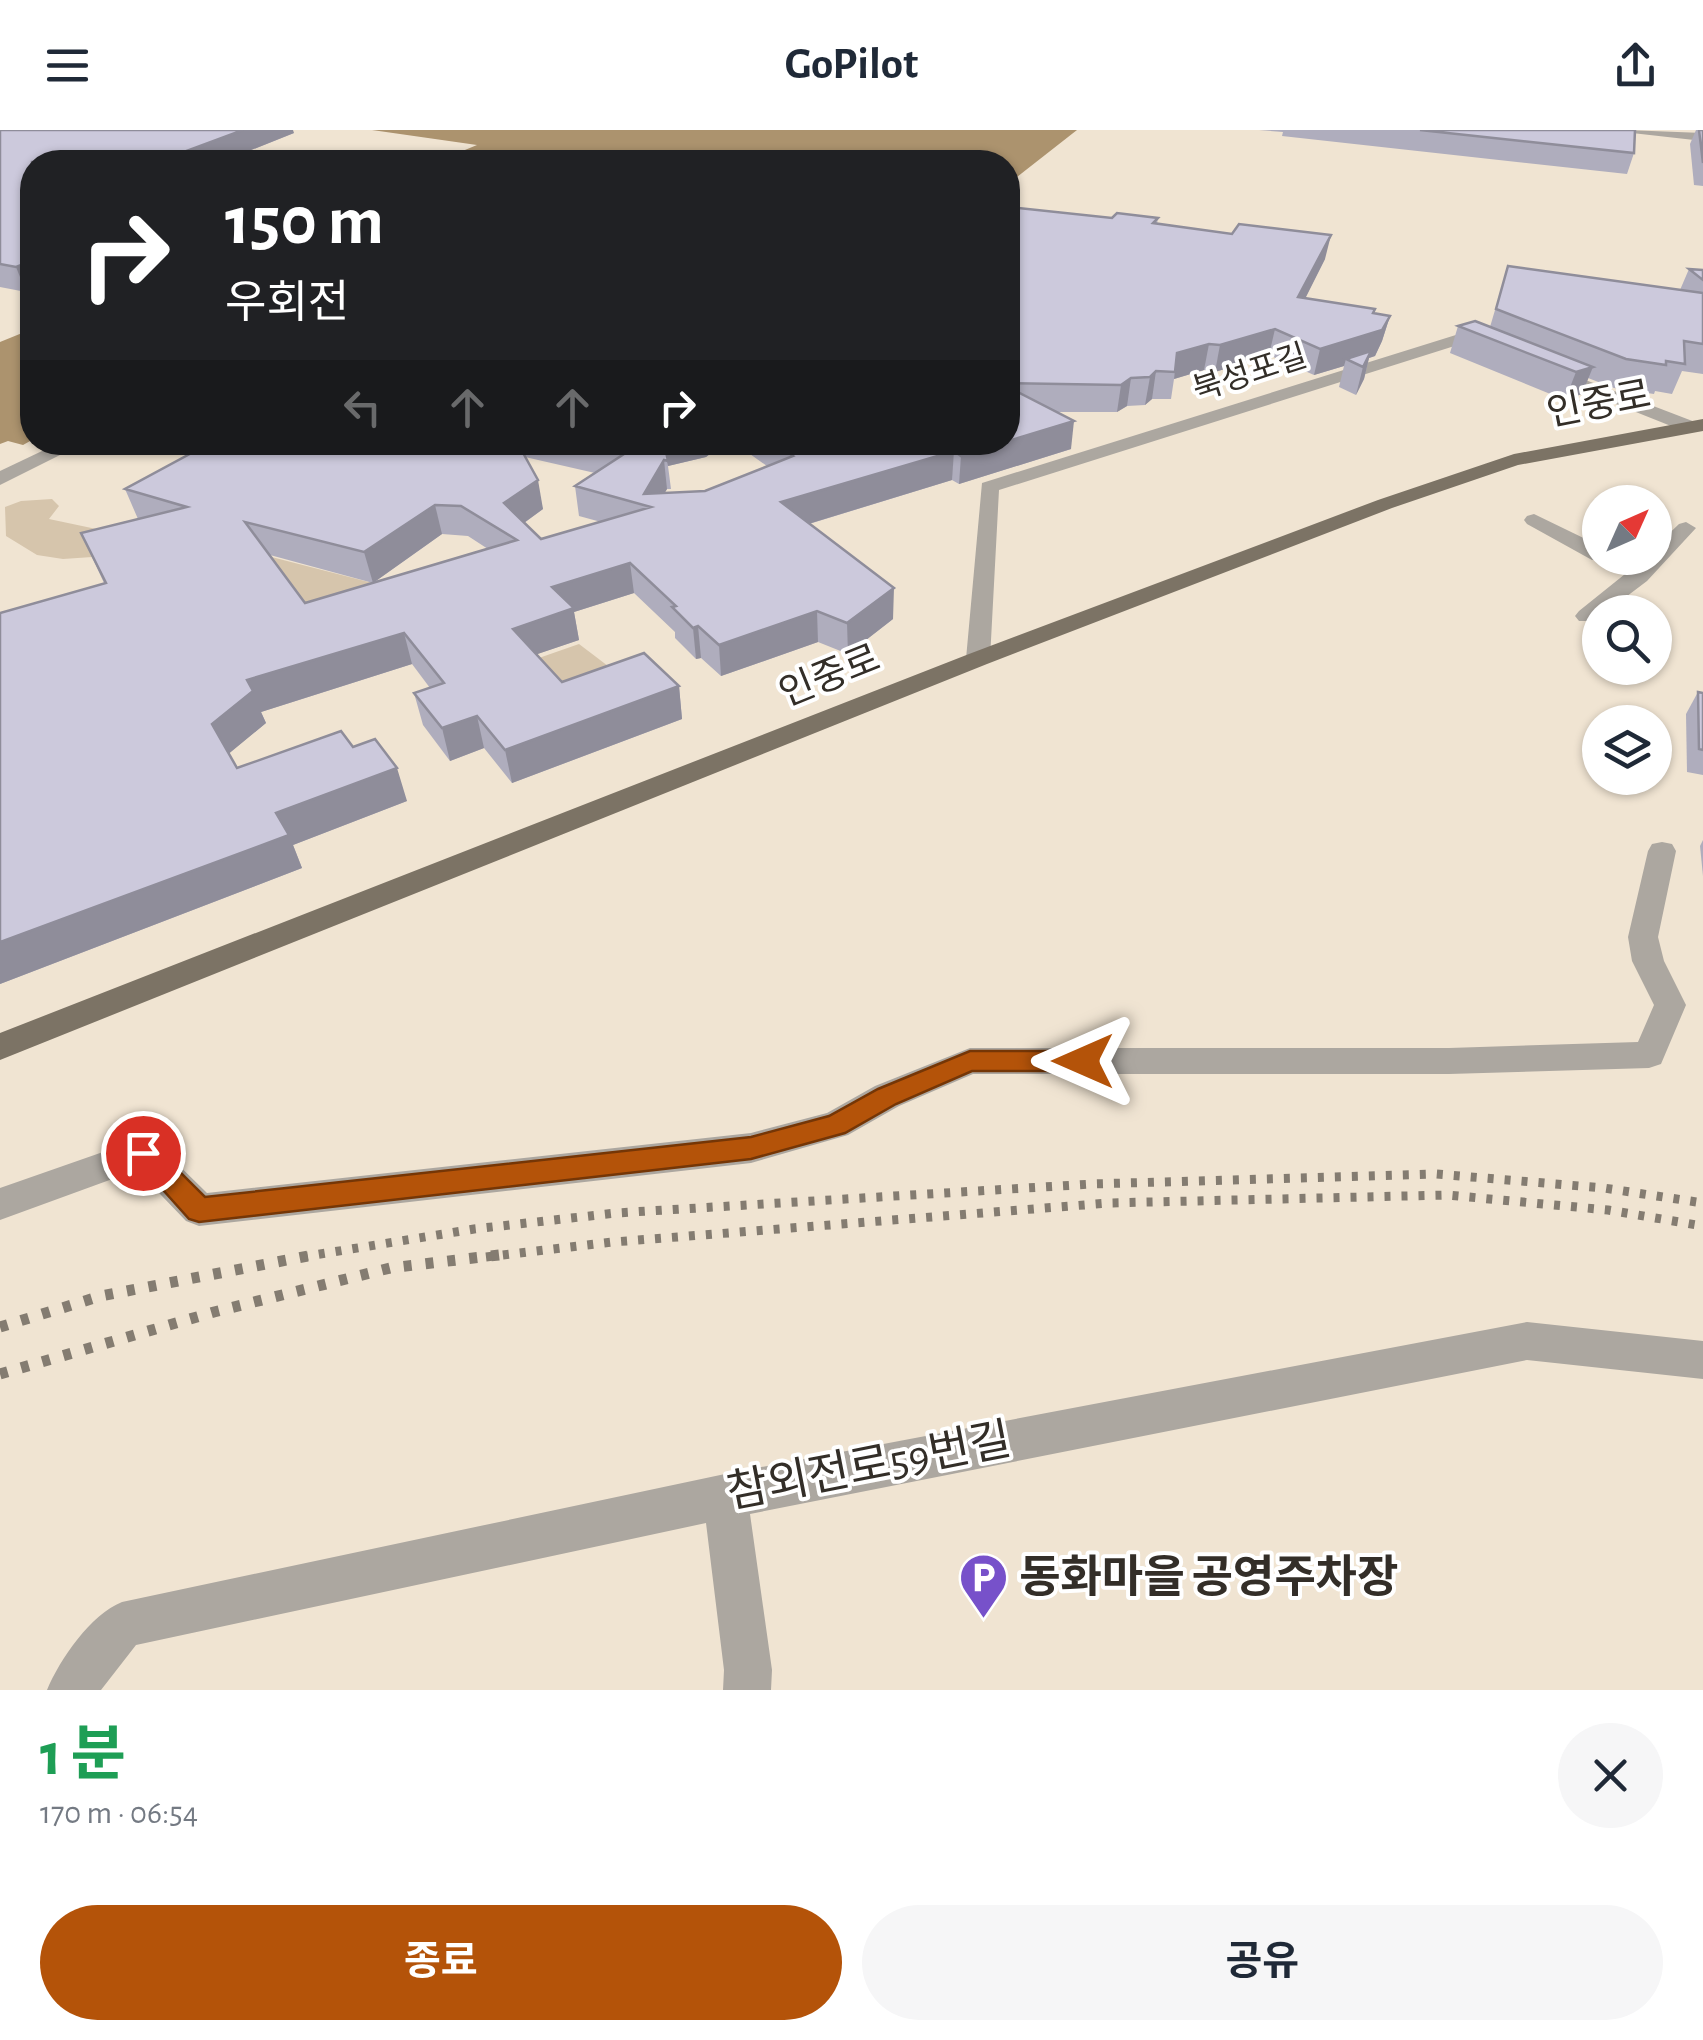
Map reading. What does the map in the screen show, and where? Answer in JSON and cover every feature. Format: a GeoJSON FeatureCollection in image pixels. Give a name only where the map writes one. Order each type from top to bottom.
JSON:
{"type":"FeatureCollection","features":[{"type":"Feature","properties":{"kind":"main road","name":"인중로"},"geometry":{"type":"LineString","coordinates":[[0,1048],[978,660],[1385,504],[1514,460],[1695,426]]}},
{"type":"Feature","properties":{"kind":"street"},"geometry":{"type":"LineString","coordinates":[[1632,130],[1703,138]]}},
{"type":"Feature","properties":{"kind":"street","name":"북성포길"},"geometry":{"type":"LineString","coordinates":[[978,660],[989,487],[1465,337],[1695,426]]}},
{"type":"Feature","properties":{"kind":"street"},"geometry":{"type":"LineString","coordinates":[[0,480],[50,455]]}},
{"type":"Feature","properties":{"kind":"street"},"geometry":{"type":"LineString","coordinates":[[1534,520],[1582,545]]}},
{"type":"Feature","properties":{"kind":"street"},"geometry":{"type":"LineString","coordinates":[[1614,595],[1694,522],[1703,548]]}},
{"type":"Feature","properties":{"kind":"street"},"geometry":{"type":"LineString","coordinates":[[0,1204],[143,1153],[199,1210],[751,1148],[836,1125],[887,1096],[970,1061],[1449,1062],[1648,1055],[1670,1006],[1648,961],[1643,938],[1662,851]]}},
{"type":"Feature","properties":{"kind":"street","name":"참외전로59번길"},"geometry":{"type":"LineString","coordinates":[[70,1690],[122,1625],[725,1496],[1527,1341],[1703,1360]]}},
{"type":"Feature","properties":{"kind":"street"},"geometry":{"type":"LineString","coordinates":[[725,1496],[748,1670],[747,1690]]}},
{"type":"Feature","properties":{"kind":"shaded area"},"geometry":{"type":"Polygon","coordinates":[[[372,130],[1077,130],[1020,175],[1020,150],[465,150],[477,145],[372,130]]]}},
{"type":"Feature","properties":{"kind":"shaded area"},"geometry":{"type":"Polygon","coordinates":[[[20,334],[20,444],[8,441],[0,444],[0,342],[20,334]]]}},
{"type":"Feature","properties":{"kind":"shaded area"},"geometry":{"type":"Polygon","coordinates":[[[52,499],[59,506],[49,519],[101,530],[155,527],[396,589],[321,630],[107,556],[63,559],[37,555],[6,536],[5,507],[21,501],[52,499]]]}},
{"type":"Feature","properties":{"kind":"shaded area"},"geometry":{"type":"Polygon","coordinates":[[[579,644],[633,685],[571,708],[516,666],[579,644]]]}},
{"type":"Feature","properties":{"kind":"building"},"geometry":{"type":"Polygon","coordinates":[[[0,130],[243,130],[189,150],[20,150],[20,266],[0,264],[0,130]]]}},
{"type":"Feature","properties":{"kind":"building"},"geometry":{"type":"Polygon","coordinates":[[[1420,130],[1635,130],[1634,153],[1420,130]]]}},
{"type":"Feature","properties":{"kind":"building"},"geometry":{"type":"Polygon","coordinates":[[[1699,130],[1703,130],[1703,163],[1699,130]]]}},
{"type":"Feature","properties":{"kind":"building"},"geometry":{"type":"Polygon","coordinates":[[[1020,208],[1112,218],[1117,213],[1158,218],[1153,223],[1232,234],[1239,224],[1331,235],[1298,297],[1375,309],[1373,313],[1390,316],[1382,330],[1320,349],[1275,329],[1220,345],[1209,344],[1177,353],[1175,372],[1156,371],[1150,377],[1131,378],[1121,385],[1020,383],[1020,208]]]}},
{"type":"Feature","properties":{"kind":"building"},"geometry":{"type":"Polygon","coordinates":[[[1508,266],[1703,293],[1703,344],[1684,341],[1685,364],[1626,359],[1496,309],[1508,266]]]}},
{"type":"Feature","properties":{"kind":"building"},"geometry":{"type":"Polygon","coordinates":[[[1689,269],[1703,270],[1703,280],[1689,269]]]}},
{"type":"Feature","properties":{"kind":"building"},"geometry":{"type":"Polygon","coordinates":[[[1475,321],[1593,367],[1576,372],[1458,326],[1475,321]]]}},
{"type":"Feature","properties":{"kind":"building"},"geometry":{"type":"Polygon","coordinates":[[[1371,351],[1363,367],[1346,359],[1371,351]]]}},
{"type":"Feature","properties":{"kind":"building"},"geometry":{"type":"Polygon","coordinates":[[[1020,393],[1074,421],[1020,437],[1020,393]]]}},
{"type":"Feature","properties":{"kind":"building"},"geometry":{"type":"Polygon","coordinates":[[[188,455],[524,455],[538,480],[504,503],[541,539],[651,507],[575,486],[622,455],[667,455],[668,461],[664,460],[644,494],[705,491],[792,455],[940,455],[781,502],[894,588],[847,623],[817,611],[719,645],[698,626],[693,628],[672,607],[676,606],[630,563],[552,587],[574,608],[513,629],[562,682],[644,653],[679,686],[505,750],[477,716],[442,728],[414,693],[444,683],[404,633],[247,680],[253,691],[212,724],[237,768],[341,731],[353,747],[375,739],[397,768],[276,813],[289,835],[0,942],[0,613],[106,583],[81,533],[187,507],[125,489],[188,455]],[[435,505],[364,552],[245,522],[305,603],[517,540],[461,506],[435,505]]]}},
{"type":"Feature","properties":{"kind":"building"},"geometry":{"type":"Polygon","coordinates":[[[1698,692],[1703,693],[1703,750],[1699,749],[1698,692]]]}},
{"type":"Feature","properties":{"kind":"railway"},"geometry":{"type":"LineString","coordinates":[[305,1256],[474,1229],[616,1213],[1092,1184],[1436,1174],[1604,1188],[1703,1203]]}},
{"type":"Feature","properties":{"kind":"railway"},"geometry":{"type":"LineString","coordinates":[[486,1257],[613,1242],[1109,1203],[1447,1195],[1608,1210],[1703,1226]]}},
{"type":"Feature","properties":{"kind":"railway"},"geometry":{"type":"LineString","coordinates":[[305,1256],[318,1254]]}},
{"type":"Feature","properties":{"kind":"railway"},"geometry":{"type":"LineString","coordinates":[[0,1374],[214,1312],[390,1268],[507,1254]]}},
{"type":"Feature","properties":{"kind":"railway"},"geometry":{"type":"LineString","coordinates":[[0,1327],[101,1296],[305,1256]]}},
{"type":"Feature","properties":{"kind":"place","name":"동화마을 공영주차장"},"geometry":{"type":"Point","coordinates":[984,1620]}},
{"type":"Feature","properties":{"kind":"route"},"geometry":{"type":"LineString","coordinates":[[143,1153],[199,1210],[751,1148],[836,1125],[887,1096],[970,1061],[1083,1061]]}}]}
